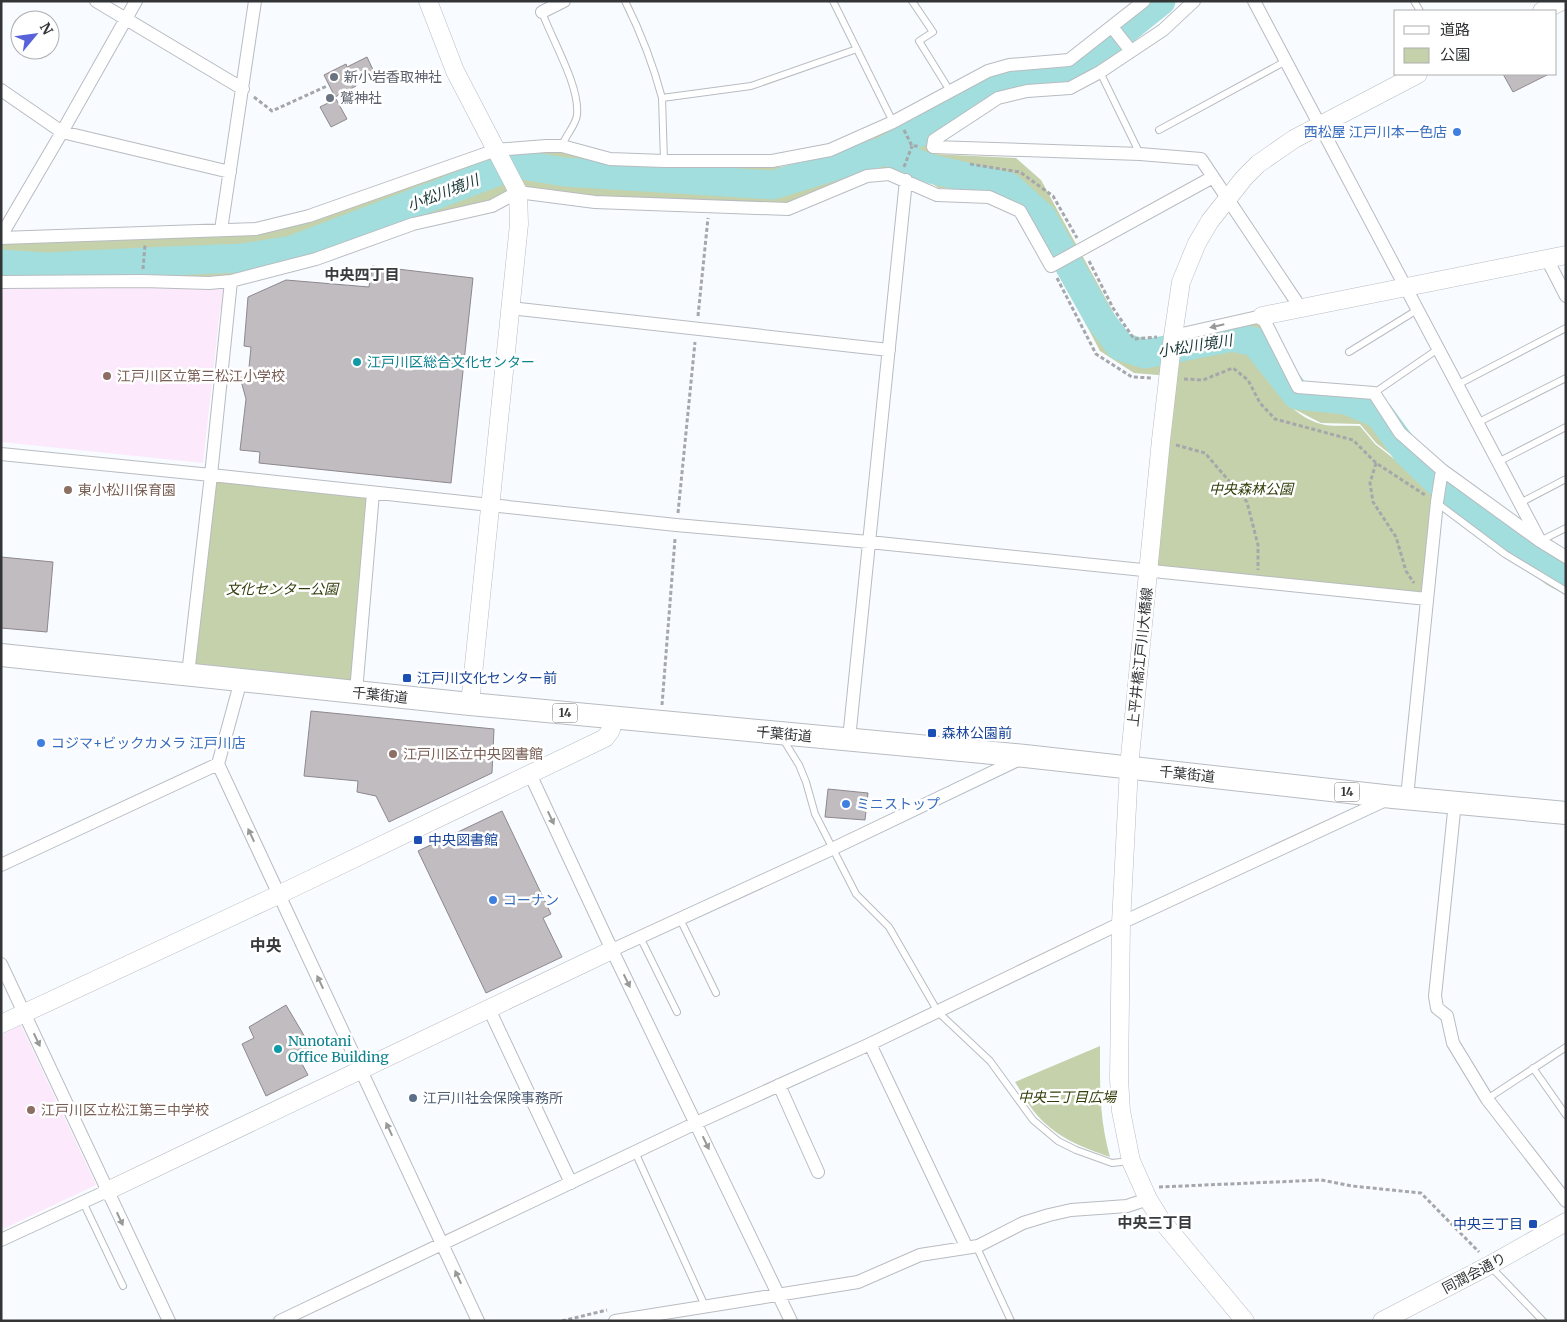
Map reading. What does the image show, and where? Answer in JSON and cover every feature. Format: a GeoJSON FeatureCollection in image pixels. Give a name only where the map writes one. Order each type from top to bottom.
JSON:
{"type":"FeatureCollection","features":[{"type":"Feature","properties":{"kind":"highway","name":"千葉街道"},"geometry":{"type":"LineString","coordinates":[[1,655],[660,723],[1025,756],[1566,813]]}},
{"type":"Feature","properties":{"kind":"street"},"geometry":{"type":"LineString","coordinates":[[96,1],[243,89]]}},
{"type":"Feature","properties":{"kind":"street"},"geometry":{"type":"LineString","coordinates":[[1,237],[136,1]]}},
{"type":"Feature","properties":{"kind":"street"},"geometry":{"type":"LineString","coordinates":[[221,230],[255,1]]}},
{"type":"Feature","properties":{"kind":"street"},"geometry":{"type":"LineString","coordinates":[[428,1],[455,71],[515,187],[519,224],[470,704]]}},
{"type":"Feature","properties":{"kind":"street"},"geometry":{"type":"LineString","coordinates":[[542,12],[564,1]]}},
{"type":"Feature","properties":{"kind":"street"},"geometry":{"type":"LineString","coordinates":[[1144,1],[1100,72],[1070,88],[1027,91],[998,98],[934,140],[933,147],[1140,154],[1201,159],[1300,307]]}},
{"type":"Feature","properties":{"kind":"street"},"geometry":{"type":"LineString","coordinates":[[1,237],[256,229],[309,216],[499,156],[546,146],[562,146],[610,159],[664,162],[772,161],[830,150],[893,122],[988,70],[1009,65],[1069,60],[1121,39],[1163,30],[1182,15],[1194,1]]}},
{"type":"Feature","properties":{"kind":"street"},"geometry":{"type":"LineString","coordinates":[[1254,1],[1540,541]]}},
{"type":"Feature","properties":{"kind":"street"},"geometry":{"type":"LineString","coordinates":[[1544,10],[1562,1]]}},
{"type":"Feature","properties":{"kind":"street","name":"上平井橋江戸川大橋線"},"geometry":{"type":"LineString","coordinates":[[1245,1321],[1161,1220],[1148,1198],[1131,1161],[1120,1111],[1121,923],[1129,767],[1172,345],[1181,282],[1197,243],[1226,198],[1258,164],[1294,139],[1416,75]]}},
{"type":"Feature","properties":{"kind":"street"},"geometry":{"type":"LineString","coordinates":[[1,90],[62,132],[230,172]]}},
{"type":"Feature","properties":{"kind":"street"},"geometry":{"type":"LineString","coordinates":[[515,187],[595,202],[788,209],[867,176],[889,174],[937,195],[989,197],[1020,211],[1055,264],[1213,178]]}},
{"type":"Feature","properties":{"kind":"street"},"geometry":{"type":"LineString","coordinates":[[849,739],[906,180]]}},
{"type":"Feature","properties":{"kind":"street"},"geometry":{"type":"LineString","coordinates":[[1,282],[143,281],[208,283],[232,281],[316,258],[413,224],[492,206],[515,187]]}},
{"type":"Feature","properties":{"kind":"street"},"geometry":{"type":"LineString","coordinates":[[1172,345],[1262,316],[1300,307],[1566,255]]}},
{"type":"Feature","properties":{"kind":"street"},"geometry":{"type":"LineString","coordinates":[[1547,259],[1566,296]]}},
{"type":"Feature","properties":{"kind":"street"},"geometry":{"type":"LineString","coordinates":[[188,674],[232,281]]}},
{"type":"Feature","properties":{"kind":"street"},"geometry":{"type":"LineString","coordinates":[[510,308],[889,350]]}},
{"type":"Feature","properties":{"kind":"street"},"geometry":{"type":"LineString","coordinates":[[1262,316],[1298,387],[1374,393],[1400,433],[1441,474],[1566,557]]}},
{"type":"Feature","properties":{"kind":"street"},"geometry":{"type":"LineString","coordinates":[[1,454],[676,525],[869,542],[1427,599]]}},
{"type":"Feature","properties":{"kind":"street"},"geometry":{"type":"LineString","coordinates":[[280,1321],[696,1123],[938,1012],[1121,923],[1400,797],[1427,599],[1441,474]]}},
{"type":"Feature","properties":{"kind":"street"},"geometry":{"type":"LineString","coordinates":[[356,692],[373,493]]}},
{"type":"Feature","properties":{"kind":"street"},"geometry":{"type":"LineString","coordinates":[[241,680],[218,764],[478,1321]]}},
{"type":"Feature","properties":{"kind":"street"},"geometry":{"type":"LineString","coordinates":[[1,1024],[278,895],[605,738],[611,730],[612,718]]}},
{"type":"Feature","properties":{"kind":"street"},"geometry":{"type":"LineString","coordinates":[[1,1240],[361,1071],[612,950],[832,849],[1025,756]]}},
{"type":"Feature","properties":{"kind":"street"},"geometry":{"type":"LineString","coordinates":[[1,865],[218,764]]}},
{"type":"Feature","properties":{"kind":"street"},"geometry":{"type":"LineString","coordinates":[[530,774],[612,950],[791,1321]]}},
{"type":"Feature","properties":{"kind":"street"},"geometry":{"type":"LineString","coordinates":[[1455,802],[1435,996],[1437,1008],[1447,1016],[1453,1043],[1487,1099],[1563,1193]]}},
{"type":"Feature","properties":{"kind":"street"},"geometry":{"type":"LineString","coordinates":[[1,964],[168,1321]]}},
{"type":"Feature","properties":{"kind":"street"},"geometry":{"type":"LineString","coordinates":[[489,1009],[571,1183]]}},
{"type":"Feature","properties":{"kind":"street"},"geometry":{"type":"LineString","coordinates":[[870,1044],[972,1246]]}},
{"type":"Feature","properties":{"kind":"street"},"geometry":{"type":"LineString","coordinates":[[779,1085],[818,1172]]}},
{"type":"Feature","properties":{"kind":"street"},"geometry":{"type":"LineString","coordinates":[[615,1321],[858,1282],[920,1255],[972,1246],[1023,1223],[1050,1215],[1071,1210],[1127,1206],[1148,1198]]}},
{"type":"Feature","properties":{"kind":"street","name":"同潤会通り"},"geometry":{"type":"LineString","coordinates":[[1385,1320],[1490,1265],[1566,1222]]}},
{"type":"Feature","properties":{"kind":"lane"},"geometry":{"type":"LineString","coordinates":[[625,1],[653,64],[662,98],[664,162]]}},
{"type":"Feature","properties":{"kind":"lane"},"geometry":{"type":"LineString","coordinates":[[833,1],[893,122]]}},
{"type":"Feature","properties":{"kind":"lane"},"geometry":{"type":"LineString","coordinates":[[912,1],[932,32],[919,42],[950,91]]}},
{"type":"Feature","properties":{"kind":"lane"},"geometry":{"type":"LineString","coordinates":[[542,12],[576,97],[577,116],[562,146]]}},
{"type":"Feature","properties":{"kind":"lane"},"geometry":{"type":"LineString","coordinates":[[662,98],[751,86],[857,49]]}},
{"type":"Feature","properties":{"kind":"lane"},"geometry":{"type":"LineString","coordinates":[[1159,130],[1286,61]]}},
{"type":"Feature","properties":{"kind":"lane"},"geometry":{"type":"LineString","coordinates":[[1100,72],[1140,154]]}},
{"type":"Feature","properties":{"kind":"lane"},"geometry":{"type":"LineString","coordinates":[[1349,352],[1417,310]]}},
{"type":"Feature","properties":{"kind":"lane"},"geometry":{"type":"LineString","coordinates":[[1457,385],[1566,328]]}},
{"type":"Feature","properties":{"kind":"lane"},"geometry":{"type":"LineString","coordinates":[[1374,393],[1438,349]]}},
{"type":"Feature","properties":{"kind":"lane"},"geometry":{"type":"LineString","coordinates":[[1477,423],[1566,378]]}},
{"type":"Feature","properties":{"kind":"lane"},"geometry":{"type":"LineString","coordinates":[[1498,462],[1566,427]]}},
{"type":"Feature","properties":{"kind":"lane"},"geometry":{"type":"LineString","coordinates":[[1520,503],[1566,479]]}},
{"type":"Feature","properties":{"kind":"lane"},"geometry":{"type":"LineString","coordinates":[[1437,500],[1506,554],[1566,591]]}},
{"type":"Feature","properties":{"kind":"lane"},"geometry":{"type":"LineString","coordinates":[[1540,541],[1566,528]]}},
{"type":"Feature","properties":{"kind":"lane"},"geometry":{"type":"LineString","coordinates":[[780,734],[803,774],[815,814],[856,894],[889,927],[938,1012],[990,1061],[1034,1120],[1058,1141],[1076,1150],[1112,1163],[1131,1161]]}},
{"type":"Feature","properties":{"kind":"lane"},"geometry":{"type":"LineString","coordinates":[[680,919],[716,994]]}},
{"type":"Feature","properties":{"kind":"lane"},"geometry":{"type":"LineString","coordinates":[[640,937],[677,1012]]}},
{"type":"Feature","properties":{"kind":"lane"},"geometry":{"type":"LineString","coordinates":[[1487,1099],[1566,1047]]}},
{"type":"Feature","properties":{"kind":"lane"},"geometry":{"type":"LineString","coordinates":[[1533,1068],[1566,1115]]}},
{"type":"Feature","properties":{"kind":"lane"},"geometry":{"type":"LineString","coordinates":[[635,1152],[705,1306]]}},
{"type":"Feature","properties":{"kind":"lane"},"geometry":{"type":"LineString","coordinates":[[83,1202],[123,1286]]}},
{"type":"Feature","properties":{"kind":"lane"},"geometry":{"type":"LineString","coordinates":[[972,1246],[979,1252],[1011,1321]]}},
{"type":"Feature","properties":{"kind":"lane"},"geometry":{"type":"LineString","coordinates":[[1490,1265],[1543,1321]]}},
{"type":"Feature","properties":{"kind":"path"},"geometry":{"type":"LineString","coordinates":[[243,89],[272,111],[327,86]]}},
{"type":"Feature","properties":{"kind":"path"},"geometry":{"type":"LineString","coordinates":[[906,180],[903,168],[912,146]]}},
{"type":"Feature","properties":{"kind":"path"},"geometry":{"type":"LineString","coordinates":[[660,723],[676,525],[709,205]]}},
{"type":"Feature","properties":{"kind":"path"},"geometry":{"type":"LineString","coordinates":[[142,275],[145,238]]}},
{"type":"Feature","properties":{"kind":"path"},"geometry":{"type":"LineString","coordinates":[[1055,264],[1096,354],[1132,377],[1202,380],[1233,368],[1248,380],[1260,403],[1275,419],[1353,440],[1376,463],[1437,500]]}},
{"type":"Feature","properties":{"kind":"path"},"geometry":{"type":"LineString","coordinates":[[1161,440],[1205,453],[1247,502],[1258,545],[1258,582]]}},
{"type":"Feature","properties":{"kind":"path"},"geometry":{"type":"LineString","coordinates":[[1376,463],[1370,483],[1372,502],[1396,536],[1406,571],[1427,599]]}},
{"type":"Feature","properties":{"kind":"path"},"geometry":{"type":"LineString","coordinates":[[1352,1186],[1421,1193],[1477,1249],[1490,1265]]}},
{"type":"Feature","properties":{"kind":"shaded area","name":"江戸川区立第三松江小学校"},"geometry":{"type":"Polygon","coordinates":[[[229,285],[227,304],[220,310],[203,463],[1,442],[1,289],[229,285]]]}},
{"type":"Feature","properties":{"kind":"shaded area","name":"江戸川区立松江第三中学校"},"geometry":{"type":"Polygon","coordinates":[[[21,1025],[96,1185],[1,1230],[1,1035],[21,1025]]]}},
{"type":"Feature","properties":{"kind":"green space","name":"中央森林公園"},"geometry":{"type":"Polygon","coordinates":[[[990,75],[986,98],[924,141],[933,154],[1016,158],[1041,180],[1130,343],[1165,343],[1260,320],[1297,389],[1373,395],[1440,470],[1435,489],[1376,443],[1360,424],[1321,423],[1294,409],[1321,424],[1360,426],[1375,444],[1435,491],[1424,594],[1154,568],[1170,376],[1134,373],[1100,351],[1028,214],[988,191],[939,188],[916,174],[876,167],[788,205],[596,198],[490,200],[388,240],[233,278],[1,279],[1,242],[255,234],[492,156],[541,150],[780,167],[834,155],[917,118],[990,75]],[[1250,357],[1271,385],[1294,409],[1250,357]]]}},
{"type":"Feature","properties":{"kind":"green space"},"geometry":{"type":"Polygon","coordinates":[[[1444,475],[1566,560],[1566,595],[1547,585],[1440,502],[1444,475]]]}},
{"type":"Feature","properties":{"kind":"green space","name":"文化センター公園"},"geometry":{"type":"Polygon","coordinates":[[[215,482],[367,497],[352,685],[194,669],[215,482]]]}},
{"type":"Feature","properties":{"kind":"green space","name":"中央三丁目広場"},"geometry":{"type":"Polygon","coordinates":[[[1100,1046],[1102,1115],[1110,1157],[1080,1145],[1053,1130],[1034,1111],[1015,1082],[1100,1046]]]}},
{"type":"Feature","properties":{"kind":"building"},"geometry":{"type":"Polygon","coordinates":[[[367,57],[375,74],[355,83],[356,86],[335,97],[324,75],[346,64],[347,67],[367,57]]]}},
{"type":"Feature","properties":{"kind":"building"},"geometry":{"type":"Polygon","coordinates":[[[1504,75],[1547,75],[1513,92],[1504,75]]]}},
{"type":"Feature","properties":{"kind":"building"},"geometry":{"type":"Polygon","coordinates":[[[336,99],[347,119],[331,127],[320,107],[336,99]]]}},
{"type":"Feature","properties":{"kind":"building","name":"江戸川区総合文化センター"},"geometry":{"type":"Polygon","coordinates":[[[372,266],[473,278],[451,483],[259,463],[260,452],[240,450],[246,399],[240,377],[248,378],[251,347],[244,346],[248,297],[286,280],[369,287],[372,266]]]}},
{"type":"Feature","properties":{"kind":"building"},"geometry":{"type":"Polygon","coordinates":[[[1,557],[53,562],[47,632],[1,628],[1,557]]]}},
{"type":"Feature","properties":{"kind":"building","name":"江戸川区立中央図書館"},"geometry":{"type":"Polygon","coordinates":[[[311,711],[494,729],[492,773],[389,822],[376,796],[357,792],[358,781],[304,776],[311,711]]]}},
{"type":"Feature","properties":{"kind":"building"},"geometry":{"type":"Polygon","coordinates":[[[828,789],[868,793],[865,820],[825,817],[828,789]]]}},
{"type":"Feature","properties":{"kind":"building"},"geometry":{"type":"Polygon","coordinates":[[[502,811],[551,914],[543,918],[562,957],[486,993],[418,851],[502,811]]]}},
{"type":"Feature","properties":{"kind":"building","name":"Nunotani Office Building"},"geometry":{"type":"Polygon","coordinates":[[[286,1005],[315,1054],[301,1062],[308,1075],[266,1096],[242,1044],[254,1038],[249,1027],[286,1005]]]}},
{"type":"Feature","properties":{"kind":"waterway","name":"小松川境川"},"geometry":{"type":"LineString","coordinates":[[1,264],[46,267],[242,258],[292,250],[517,164],[564,172],[773,185],[884,151],[932,125],[981,90],[1036,82],[1069,72],[1100,50],[1161,1]]}},
{"type":"Feature","properties":{"kind":"waterway","name":"小松川境川"},"geometry":{"type":"LineString","coordinates":[[884,151],[931,169],[1009,187],[1042,217],[1099,318],[1120,346],[1145,354],[1233,337],[1255,342],[1297,395],[1346,400],[1379,414],[1406,451],[1439,483],[1566,577]]}},
{"type":"Feature","properties":{"kind":"place","name":"新小岩香取神社"},"geometry":{"type":"Point","coordinates":[334,77]}},
{"type":"Feature","properties":{"kind":"place","name":"鷲神社"},"geometry":{"type":"Point","coordinates":[330,98]}},
{"type":"Feature","properties":{"kind":"place","name":"西松屋 江戸川本一色店"},"geometry":{"type":"Point","coordinates":[1457,132]}},
{"type":"Feature","properties":{"kind":"place","name":"江戸川区総合文化センター"},"geometry":{"type":"Point","coordinates":[357,362]}},
{"type":"Feature","properties":{"kind":"place","name":"江戸川区立第三松江小学校"},"geometry":{"type":"Point","coordinates":[107,376]}},
{"type":"Feature","properties":{"kind":"place","name":"東小松川保育園"},"geometry":{"type":"Point","coordinates":[68,490]}},
{"type":"Feature","properties":{"kind":"place","name":"江戸川文化センター前"},"geometry":{"type":"Point","coordinates":[407,678]}},
{"type":"Feature","properties":{"kind":"place","name":"森林公園前"},"geometry":{"type":"Point","coordinates":[932,733]}},
{"type":"Feature","properties":{"kind":"place","name":"コジマ+ビックカメラ 江戸川店"},"geometry":{"type":"Point","coordinates":[41,743]}},
{"type":"Feature","properties":{"kind":"place","name":"江戸川区立中央図書館"},"geometry":{"type":"Point","coordinates":[393,754]}},
{"type":"Feature","properties":{"kind":"place","name":"ミニストップ"},"geometry":{"type":"Point","coordinates":[846,804]}},
{"type":"Feature","properties":{"kind":"place","name":"中央図書館"},"geometry":{"type":"Point","coordinates":[418,840]}},
{"type":"Feature","properties":{"kind":"place","name":"コーナン"},"geometry":{"type":"Point","coordinates":[493,900]}},
{"type":"Feature","properties":{"kind":"place","name":"Nunotani Office Building"},"geometry":{"type":"Point","coordinates":[278,1049]}},
{"type":"Feature","properties":{"kind":"place","name":"江戸川社会保険事務所"},"geometry":{"type":"Point","coordinates":[413,1098]}},
{"type":"Feature","properties":{"kind":"place","name":"江戸川区立松江第三中学校"},"geometry":{"type":"Point","coordinates":[31,1110]}},
{"type":"Feature","properties":{"kind":"place","name":"中央三丁目"},"geometry":{"type":"Point","coordinates":[1533,1224]}},
{"type":"Feature","properties":{"kind":"district","name":"中央四丁目"},"geometry":{"type":"Point","coordinates":[362,275]}},
{"type":"Feature","properties":{"kind":"district","name":"中央"},"geometry":{"type":"Point","coordinates":[266,945]}},
{"type":"Feature","properties":{"kind":"district","name":"中央三丁目"},"geometry":{"type":"Point","coordinates":[1155,1223]}}]}
